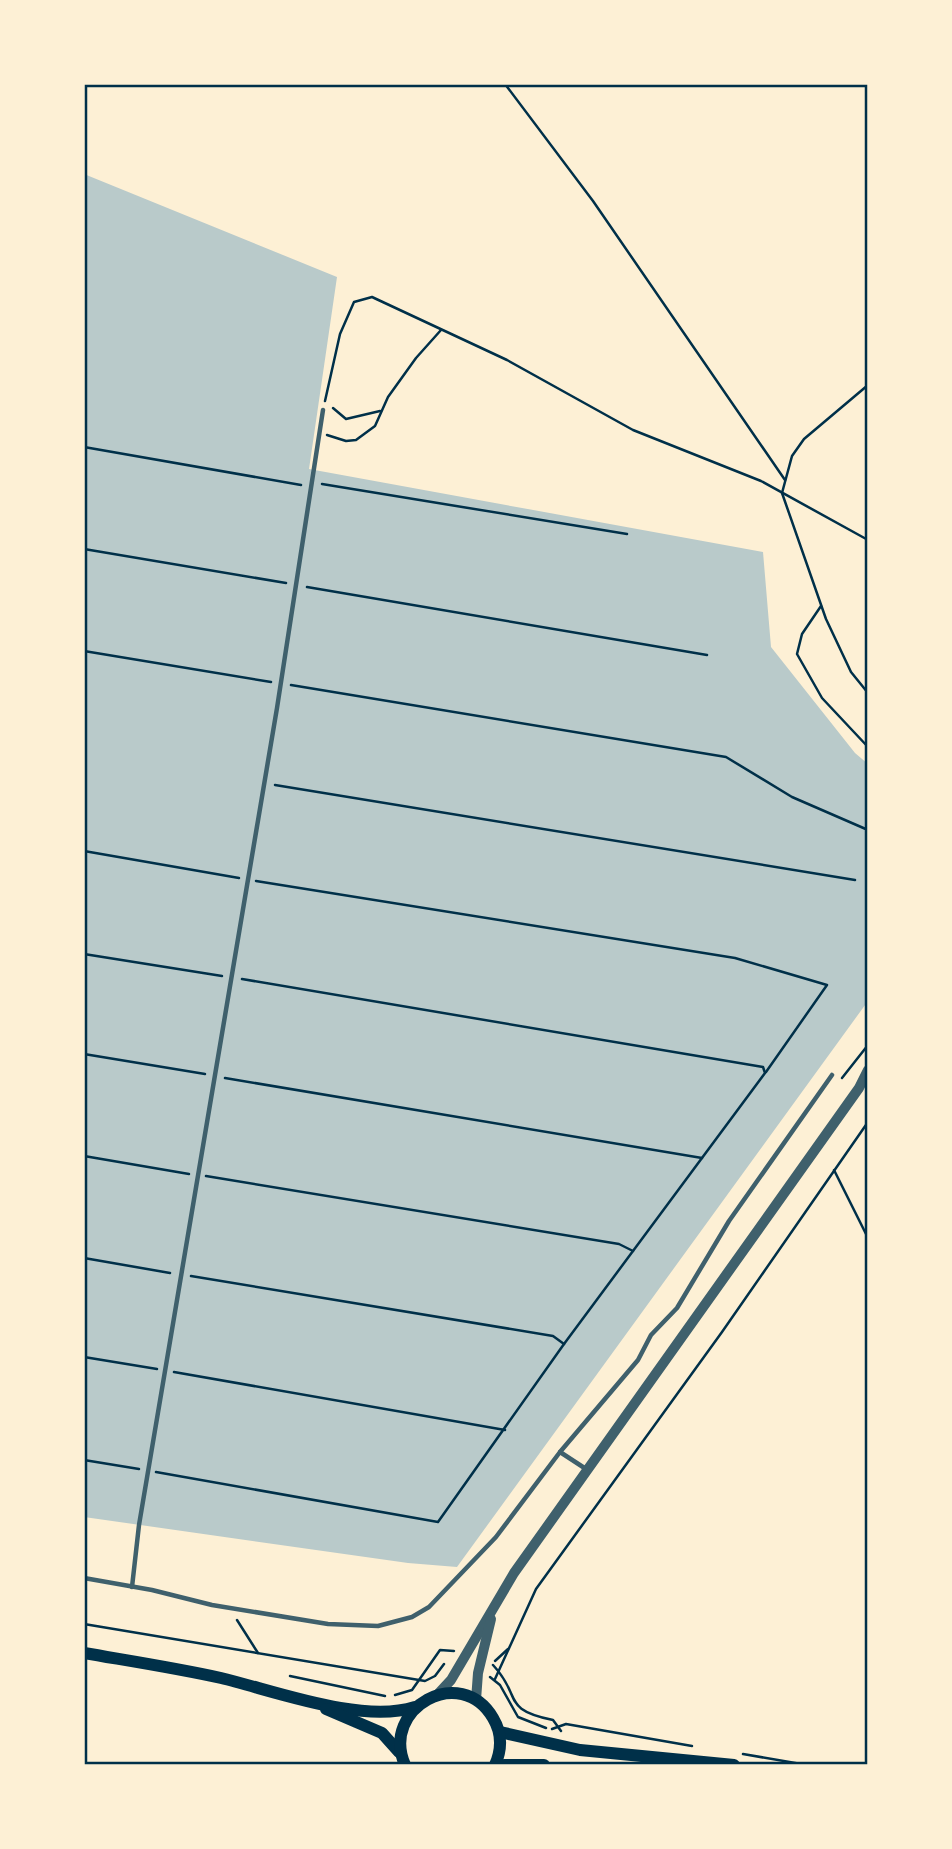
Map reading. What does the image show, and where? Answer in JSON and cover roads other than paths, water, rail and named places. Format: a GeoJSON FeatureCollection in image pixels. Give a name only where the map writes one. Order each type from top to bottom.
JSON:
{"type":"FeatureCollection","features":[{"type":"Feature","properties":{"kind":"main road"},"geometry":{"type":"LineString","coordinates":[[84,1653],[222,1679],[310,1702],[385,1713],[415,1707],[438,1694],[458,1693],[476,1700],[491,1713],[500,1732],[495,1765]]}},
{"type":"Feature","properties":{"kind":"main road"},"geometry":{"type":"LineString","coordinates":[[310,1702],[383,1733],[395,1744],[403,1760]]}},
{"type":"Feature","properties":{"kind":"main road"},"geometry":{"type":"LineString","coordinates":[[403,1760],[403,1724],[415,1707]]}},
{"type":"Feature","properties":{"kind":"main road"},"geometry":{"type":"LineString","coordinates":[[500,1732],[580,1750],[736,1759]]}},
{"type":"Feature","properties":{"kind":"main road"},"geometry":{"type":"LineString","coordinates":[[504,1765],[544,1765]]}},
{"type":"Feature","properties":{"kind":"street"},"geometry":{"type":"LineString","coordinates":[[438,1694],[451,1680],[514,1573],[859,1088],[868,1070]]}},
{"type":"Feature","properties":{"kind":"street"},"geometry":{"type":"LineString","coordinates":[[859,1088],[868,1079]]}},
{"type":"Feature","properties":{"kind":"street"},"geometry":{"type":"LineString","coordinates":[[476,1700],[478,1673],[494,1610]]}},
{"type":"Feature","properties":{"kind":"lane"},"geometry":{"type":"LineString","coordinates":[[132,1587],[148,1471],[265,783],[323,410]]}},
{"type":"Feature","properties":{"kind":"lane"},"geometry":{"type":"LineString","coordinates":[[84,1578],[229,1609],[328,1624],[378,1626],[412,1617],[443,1595],[487,1546],[560,1452],[638,1360],[651,1335],[677,1308],[729,1221],[832,1075]]}},
{"type":"Feature","properties":{"kind":"lane"},"geometry":{"type":"LineString","coordinates":[[560,1452],[589,1471]]}}]}
